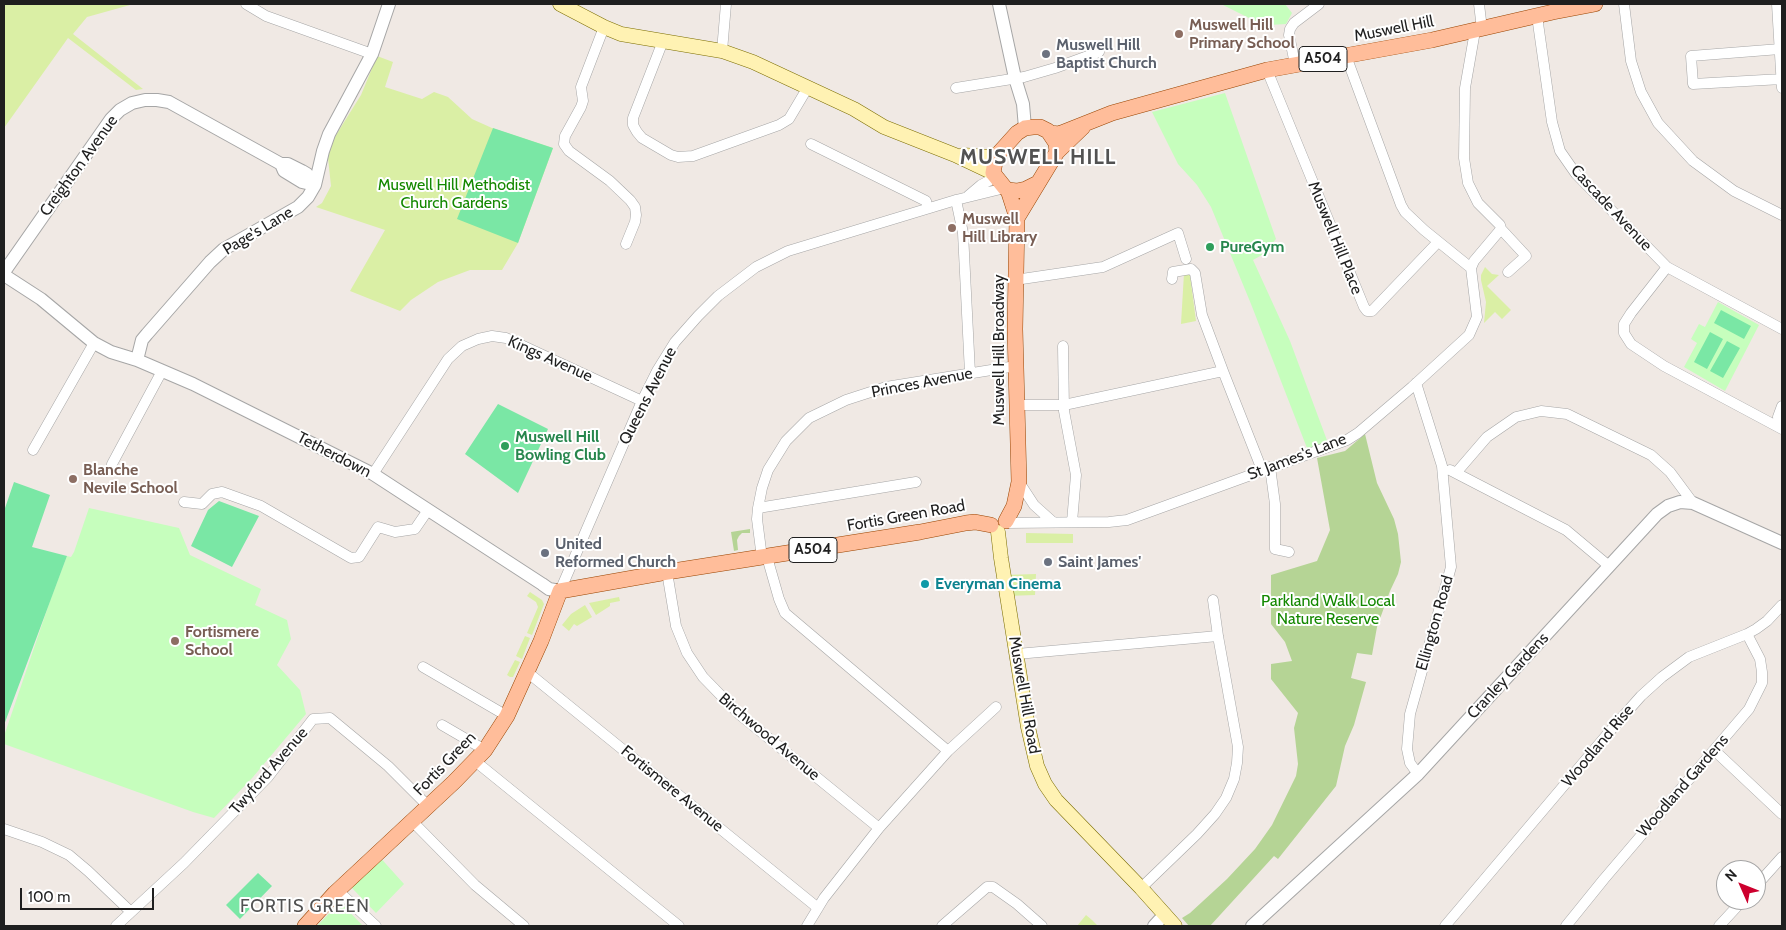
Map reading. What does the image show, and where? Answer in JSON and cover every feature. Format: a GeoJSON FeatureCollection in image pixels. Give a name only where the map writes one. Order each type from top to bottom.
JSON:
{"type":"FeatureCollection","features":[{"type":"Feature","properties":{"kind":"main road"},"geometry":{"type":"LineString","coordinates":[[560,4],[604,28],[638,38],[722,51],[753,62],[808,87],[884,126],[955,155],[1000,182],[1026,189],[1036,184]]}},
{"type":"Feature","properties":{"kind":"main road","name":"Muswell Hill"},"geometry":{"type":"LineString","coordinates":[[1038,130],[1059,134],[1112,113],[1267,70],[1479,30],[1595,4]]}},
{"type":"Feature","properties":{"kind":"main road","name":"Muswell Hill"},"geometry":{"type":"LineString","coordinates":[[1036,184],[1048,169],[1057,152],[1086,124]]}},
{"type":"Feature","properties":{"kind":"main road"},"geometry":{"type":"LineString","coordinates":[[1038,130],[1056,143],[1057,152]]}},
{"type":"Feature","properties":{"kind":"main road","name":"A504"},"geometry":{"type":"LineString","coordinates":[[1000,182],[995,162],[999,153],[1017,133],[1038,130]]}},
{"type":"Feature","properties":{"kind":"main road"},"geometry":{"type":"LineString","coordinates":[[955,155],[990,157],[999,153]]}},
{"type":"Feature","properties":{"kind":"main road","name":"Muswell Hill Broadway"},"geometry":{"type":"LineString","coordinates":[[1000,182],[1017,218],[1015,280],[1019,482],[1014,506],[1000,525]]}},
{"type":"Feature","properties":{"kind":"main road","name":"Muswell Hill Broadway"},"geometry":{"type":"LineString","coordinates":[[1017,218],[1036,184]]}},
{"type":"Feature","properties":{"kind":"main road","name":"Fortis Green Road"},"geometry":{"type":"LineString","coordinates":[[560,592],[667,572],[966,523],[975,522],[1000,525]]}},
{"type":"Feature","properties":{"kind":"main road","name":"Muswell Hill Road"},"geometry":{"type":"LineString","coordinates":[[1000,525],[1001,558],[1028,727],[1037,766],[1045,784],[1056,800],[1175,926]]}},
{"type":"Feature","properties":{"kind":"main road","name":"Fortis Green"},"geometry":{"type":"LineString","coordinates":[[305,926],[338,890],[480,756],[507,716],[560,592]]}},
{"type":"Feature","properties":{"kind":"street"},"geometry":{"type":"LineString","coordinates":[[246,4],[266,16],[372,54]]}},
{"type":"Feature","properties":{"kind":"street","name":"Page's Lane"},"geometry":{"type":"LineString","coordinates":[[137,360],[142,340],[210,262],[224,249],[298,207],[308,197],[315,185],[329,134],[372,54],[389,4]]}},
{"type":"Feature","properties":{"kind":"street"},"geometry":{"type":"LineString","coordinates":[[722,51],[726,4]]}},
{"type":"Feature","properties":{"kind":"street"},"geometry":{"type":"LineString","coordinates":[[1000,4],[1022,104],[1038,130]]}},
{"type":"Feature","properties":{"kind":"street"},"geometry":{"type":"LineString","coordinates":[[1295,64],[1289,36],[1290,28],[1319,4]]}},
{"type":"Feature","properties":{"kind":"street"},"geometry":{"type":"LineString","coordinates":[[1479,4],[1479,30],[1465,88],[1464,158],[1468,183],[1478,203],[1500,225],[1501,229],[1526,256],[1508,272]]}},
{"type":"Feature","properties":{"kind":"street"},"geometry":{"type":"LineString","coordinates":[[1624,4],[1631,61],[1641,92],[1658,123],[1693,161],[1734,191],[1782,215]]}},
{"type":"Feature","properties":{"kind":"street"},"geometry":{"type":"LineString","coordinates":[[1777,4],[1782,88]]}},
{"type":"Feature","properties":{"kind":"street","name":"Cascade Avenue"},"geometry":{"type":"LineString","coordinates":[[1537,16],[1552,122],[1560,150],[1576,174],[1667,267],[1782,329]]}},
{"type":"Feature","properties":{"kind":"street"},"geometry":{"type":"LineString","coordinates":[[604,28],[581,87],[583,101],[581,107],[565,136],[564,144],[569,151],[610,180],[635,207],[635,222],[626,244]]}},
{"type":"Feature","properties":{"kind":"street"},"geometry":{"type":"LineString","coordinates":[[663,41],[633,118],[633,125],[642,138],[671,155],[678,157],[694,156],[779,125],[790,119],[808,87]]}},
{"type":"Feature","properties":{"kind":"street"},"geometry":{"type":"LineString","coordinates":[[1780,49],[1691,56],[1693,84],[1782,79]]}},
{"type":"Feature","properties":{"kind":"street"},"geometry":{"type":"LineString","coordinates":[[956,88],[1015,78],[1056,68],[1099,52]]}},
{"type":"Feature","properties":{"kind":"street"},"geometry":{"type":"LineString","coordinates":[[1346,56],[1401,205],[1412,220],[1471,268],[1474,261],[1501,229]]}},
{"type":"Feature","properties":{"kind":"street","name":"Muswell Hill Place"},"geometry":{"type":"LineString","coordinates":[[1267,70],[1367,311],[1372,311],[1438,242]]}},
{"type":"Feature","properties":{"kind":"street","name":"Creighton Avenue"},"geometry":{"type":"LineString","coordinates":[[4,274],[111,119],[120,110],[132,103],[145,100],[169,102],[281,164],[295,167],[307,174],[315,185]]}},
{"type":"Feature","properties":{"kind":"street"},"geometry":{"type":"LineString","coordinates":[[811,144],[926,201],[928,208]]}},
{"type":"Feature","properties":{"kind":"street"},"geometry":{"type":"LineString","coordinates":[[295,167],[306,164],[323,151]]}},
{"type":"Feature","properties":{"kind":"street","name":"Creighton Avenue"},"geometry":{"type":"LineString","coordinates":[[281,164],[284,171],[302,182],[315,185]]}},
{"type":"Feature","properties":{"kind":"street","name":"Queens Avenue"},"geometry":{"type":"LineString","coordinates":[[560,592],[642,401],[657,371],[675,342],[698,316],[731,286],[756,267],[788,251],[956,200],[1000,182]]}},
{"type":"Feature","properties":{"kind":"street"},"geometry":{"type":"LineString","coordinates":[[956,200],[963,233],[970,373]]}},
{"type":"Feature","properties":{"kind":"street"},"geometry":{"type":"LineString","coordinates":[[1015,280],[1103,267],[1178,233],[1186,260]]}},
{"type":"Feature","properties":{"kind":"street"},"geometry":{"type":"LineString","coordinates":[[1667,267],[1624,324],[1624,334],[1631,344],[1664,366],[1781,427]]}},
{"type":"Feature","properties":{"kind":"street","name":"St James's Lane"},"geometry":{"type":"LineString","coordinates":[[1000,525],[1127,520],[1347,440],[1358,433],[1468,336],[1474,327],[1477,317],[1471,268]]}},
{"type":"Feature","properties":{"kind":"street"},"geometry":{"type":"LineString","coordinates":[[1172,279],[1173,272],[1191,269],[1195,273],[1202,315],[1223,371],[1266,469],[1275,504],[1275,549],[1289,552]]}},
{"type":"Feature","properties":{"kind":"street","name":"Tetherdown"},"geometry":{"type":"LineString","coordinates":[[4,274],[41,299],[94,343],[207,390],[373,474],[542,584],[560,592]]}},
{"type":"Feature","properties":{"kind":"street","name":"Kings Avenue"},"geometry":{"type":"LineString","coordinates":[[373,474],[448,359],[462,346],[478,339],[492,336],[506,338],[642,401]]}},
{"type":"Feature","properties":{"kind":"street"},"geometry":{"type":"LineString","coordinates":[[33,450],[94,343]]}},
{"type":"Feature","properties":{"kind":"street"},"geometry":{"type":"LineString","coordinates":[[1063,346],[1064,412],[1076,473],[1072,522]]}},
{"type":"Feature","properties":{"kind":"street","name":"Princes Avenue"},"geometry":{"type":"LineString","coordinates":[[948,751],[786,613],[764,557],[758,508],[768,470],[786,441],[809,418],[846,400],[886,387],[1016,366]]}},
{"type":"Feature","properties":{"kind":"street"},"geometry":{"type":"LineString","coordinates":[[112,464],[162,371]]}},
{"type":"Feature","properties":{"kind":"street"},"geometry":{"type":"LineString","coordinates":[[1016,405],[1064,405],[1223,371]]}},
{"type":"Feature","properties":{"kind":"street","name":"Ellington Road"},"geometry":{"type":"LineString","coordinates":[[1416,383],[1442,466],[1451,567],[1410,714],[1407,749],[1410,763],[1418,774]]}},
{"type":"Feature","properties":{"kind":"street"},"geometry":{"type":"LineString","coordinates":[[1781,427],[1778,417],[1782,406]]}},
{"type":"Feature","properties":{"kind":"street"},"geometry":{"type":"LineString","coordinates":[[1456,473],[1487,437],[1516,417],[1541,411],[1567,414],[1652,455],[1670,472],[1693,503],[1782,544]]}},
{"type":"Feature","properties":{"kind":"street"},"geometry":{"type":"LineString","coordinates":[[1442,466],[1566,530],[1609,566]]}},
{"type":"Feature","properties":{"kind":"street"},"geometry":{"type":"LineString","coordinates":[[758,508],[916,482]]}},
{"type":"Feature","properties":{"kind":"street"},"geometry":{"type":"LineString","coordinates":[[1019,482],[1034,505],[1053,522]]}},
{"type":"Feature","properties":{"kind":"street"},"geometry":{"type":"LineString","coordinates":[[184,502],[202,504],[212,494],[222,492],[261,506],[351,558],[359,557],[378,526],[395,532],[415,529],[428,510]]}},
{"type":"Feature","properties":{"kind":"street","name":"Cranley Gardens"},"geometry":{"type":"LineString","coordinates":[[1252,926],[1418,774],[1657,514],[1668,506],[1680,502],[1693,503]]}},
{"type":"Feature","properties":{"kind":"street","name":"Birchwood Avenue"},"geometry":{"type":"LineString","coordinates":[[667,572],[676,626],[687,653],[703,677],[738,714],[878,828]]}},
{"type":"Feature","properties":{"kind":"street"},"geometry":{"type":"LineString","coordinates":[[1141,888],[1215,814],[1226,798],[1234,779],[1238,747],[1213,600]]}},
{"type":"Feature","properties":{"kind":"street","name":"Woodland Rise"},"geometry":{"type":"LineString","coordinates":[[1445,926],[1641,696],[1662,677],[1690,657],[1746,634],[1767,621],[1782,605]]}},
{"type":"Feature","properties":{"kind":"street","name":"Woodland Gardens"},"geometry":{"type":"LineString","coordinates":[[1566,926],[1604,878],[1749,709],[1762,683],[1762,672],[1760,659],[1746,634]]}},
{"type":"Feature","properties":{"kind":"street"},"geometry":{"type":"LineString","coordinates":[[1017,654],[1218,636]]}},
{"type":"Feature","properties":{"kind":"street"},"geometry":{"type":"LineString","coordinates":[[423,667],[507,716]]}},
{"type":"Feature","properties":{"kind":"street","name":"Fortismere Avenue"},"geometry":{"type":"LineString","coordinates":[[526,671],[818,908]]}},
{"type":"Feature","properties":{"kind":"street"},"geometry":{"type":"LineString","coordinates":[[807,926],[818,908],[878,828],[948,751],[996,707]]}},
{"type":"Feature","properties":{"kind":"street","name":"Twyford Avenue"},"geometry":{"type":"LineString","coordinates":[[116,926],[184,863],[268,777],[313,718],[330,718],[388,766],[428,806]]}},
{"type":"Feature","properties":{"kind":"street"},"geometry":{"type":"LineString","coordinates":[[442,725],[679,926]]}},
{"type":"Feature","properties":{"kind":"street"},"geometry":{"type":"LineString","coordinates":[[1714,750],[1782,814]]}},
{"type":"Feature","properties":{"kind":"street"},"geometry":{"type":"LineString","coordinates":[[412,821],[475,885],[524,926]]}},
{"type":"Feature","properties":{"kind":"street"},"geometry":{"type":"LineString","coordinates":[[4,829],[69,855],[88,870],[131,912]]}},
{"type":"Feature","properties":{"kind":"street"},"geometry":{"type":"LineString","coordinates":[[1766,874],[1782,856]]}},
{"type":"Feature","properties":{"kind":"street"},"geometry":{"type":"LineString","coordinates":[[942,926],[987,887],[993,887],[1042,926]]}},
{"type":"Feature","properties":{"kind":"street"},"geometry":{"type":"LineString","coordinates":[[338,890],[376,926]]}},
{"type":"Feature","properties":{"kind":"street"},"geometry":{"type":"LineString","coordinates":[[1719,926],[1734,910]]}},
{"type":"Feature","properties":{"kind":"street"},"geometry":{"type":"LineString","coordinates":[[1154,926],[1165,914]]}},
{"type":"Feature","properties":{"kind":"green space"},"geometry":{"type":"Polygon","coordinates":[[[4,4],[129,4],[87,17],[73,34],[143,89],[136,90],[68,38],[4,128],[4,4]]]}},
{"type":"Feature","properties":{"kind":"green space"},"geometry":{"type":"Polygon","coordinates":[[[1221,4],[1285,4],[1292,13],[1286,24],[1270,25],[1255,21],[1221,4]]]}},
{"type":"Feature","properties":{"kind":"green space","name":"Muswell Hill Methodist Church Gardens"},"geometry":{"type":"Polygon","coordinates":[[[377,56],[393,62],[385,87],[422,99],[434,92],[448,97],[472,119],[492,128],[553,148],[518,243],[502,270],[470,270],[438,282],[411,300],[400,311],[350,291],[385,230],[316,207],[322,203],[331,186],[328,158],[331,143],[361,95],[377,56]]]}},
{"type":"Feature","properties":{"kind":"green space"},"geometry":{"type":"Polygon","coordinates":[[[1225,93],[1276,239],[1262,255],[1253,260],[1290,341],[1328,443],[1307,448],[1211,207],[1197,185],[1178,164],[1152,112],[1225,93]]]}},
{"type":"Feature","properties":{"kind":"green space"},"geometry":{"type":"Polygon","coordinates":[[[493,128],[553,148],[518,243],[457,219],[493,128]]]}},
{"type":"Feature","properties":{"kind":"green space"},"geometry":{"type":"Polygon","coordinates":[[[1485,267],[1492,274],[1499,275],[1487,286],[1511,310],[1502,319],[1495,312],[1484,323],[1486,302],[1481,275],[1485,267]]]}},
{"type":"Feature","properties":{"kind":"green space"},"geometry":{"type":"Polygon","coordinates":[[[1184,273],[1190,275],[1196,321],[1181,324],[1184,273]]]}},
{"type":"Feature","properties":{"kind":"green space"},"geometry":{"type":"Polygon","coordinates":[[[1718,302],[1759,325],[1725,391],[1684,367],[1697,343],[1691,339],[1699,324],[1705,327],[1718,302]]]}},
{"type":"Feature","properties":{"kind":"green space"},"geometry":{"type":"Polygon","coordinates":[[[1721,310],[1751,326],[1744,339],[1714,323],[1721,310]]]}},
{"type":"Feature","properties":{"kind":"green space"},"geometry":{"type":"Polygon","coordinates":[[[1710,332],[1723,339],[1707,369],[1694,362],[1710,332]]]}},
{"type":"Feature","properties":{"kind":"green space"},"geometry":{"type":"Polygon","coordinates":[[[1727,341],[1740,348],[1723,378],[1710,371],[1727,341]]]}},
{"type":"Feature","properties":{"kind":"green space","name":"Muswell Hill Bowling Club"},"geometry":{"type":"Polygon","coordinates":[[[498,404],[548,429],[518,493],[465,454],[498,404]]]}},
{"type":"Feature","properties":{"kind":"green space","name":"Parkland Walk Local Nature Reserve"},"geometry":{"type":"Polygon","coordinates":[[[1365,434],[1377,483],[1394,519],[1398,534],[1401,562],[1377,627],[1372,655],[1357,653],[1351,678],[1366,682],[1354,725],[1345,746],[1336,786],[1278,859],[1274,856],[1210,926],[1189,926],[1182,918],[1227,879],[1255,849],[1272,825],[1296,776],[1298,764],[1294,728],[1298,713],[1271,679],[1271,664],[1292,661],[1285,642],[1271,624],[1271,575],[1317,561],[1330,530],[1317,458],[1345,451],[1365,434]]]}},
{"type":"Feature","properties":{"kind":"green space"},"geometry":{"type":"Polygon","coordinates":[[[14,482],[50,495],[32,547],[67,556],[4,725],[4,511],[14,482]]]}},
{"type":"Feature","properties":{"kind":"green space"},"geometry":{"type":"Polygon","coordinates":[[[219,501],[259,516],[232,567],[191,546],[208,510],[219,501]]]}},
{"type":"Feature","properties":{"kind":"green space"},"geometry":{"type":"Polygon","coordinates":[[[89,508],[179,528],[190,555],[261,589],[255,605],[287,620],[291,639],[277,665],[300,690],[306,714],[253,777],[214,818],[4,744],[4,736],[50,601],[67,556],[71,557],[74,552],[89,508]]]}},
{"type":"Feature","properties":{"kind":"green space"},"geometry":{"type":"Polygon","coordinates":[[[750,529],[750,533],[742,533],[739,536],[737,540],[738,550],[734,551],[731,532],[750,529]]]}},
{"type":"Feature","properties":{"kind":"green space"},"geometry":{"type":"Polygon","coordinates":[[[1026,533],[1073,534],[1073,543],[1026,543],[1026,533]]]}},
{"type":"Feature","properties":{"kind":"green space"},"geometry":{"type":"Polygon","coordinates":[[[1036,574],[1035,595],[1007,596],[1004,575],[1036,574]]]}},
{"type":"Feature","properties":{"kind":"green space"},"geometry":{"type":"Polygon","coordinates":[[[530,592],[542,600],[544,604],[532,635],[527,633],[538,607],[536,602],[527,596],[530,592]]]}},
{"type":"Feature","properties":{"kind":"green space"},"geometry":{"type":"Polygon","coordinates":[[[619,597],[620,601],[610,603],[610,606],[596,615],[589,603],[619,597]]]}},
{"type":"Feature","properties":{"kind":"green space"},"geometry":{"type":"Polygon","coordinates":[[[585,605],[592,617],[577,626],[574,624],[569,631],[562,625],[571,614],[585,605]]]}},
{"type":"Feature","properties":{"kind":"green space"},"geometry":{"type":"Polygon","coordinates":[[[525,636],[530,638],[522,659],[516,656],[525,636]]]}},
{"type":"Feature","properties":{"kind":"green space"},"geometry":{"type":"Polygon","coordinates":[[[515,660],[520,662],[513,677],[510,677],[507,675],[515,660]]]}},
{"type":"Feature","properties":{"kind":"green space"},"geometry":{"type":"Polygon","coordinates":[[[377,854],[404,884],[376,913],[352,888],[377,854]]]}},
{"type":"Feature","properties":{"kind":"green space"},"geometry":{"type":"Polygon","coordinates":[[[258,873],[272,886],[240,919],[226,905],[258,873]]]}},
{"type":"Feature","properties":{"kind":"green space"},"geometry":{"type":"Polygon","coordinates":[[[340,902],[362,925],[317,926],[340,902]]]}},
{"type":"Feature","properties":{"kind":"green space"},"geometry":{"type":"Polygon","coordinates":[[[1086,915],[1092,920],[1098,926],[1077,926],[1086,915]]]}},
{"type":"Feature","properties":{"kind":"place","name":"Muswell Hill Primary School"},"geometry":{"type":"Point","coordinates":[1179,34]}},
{"type":"Feature","properties":{"kind":"place","name":"Muswell Hill Baptist Church"},"geometry":{"type":"Point","coordinates":[1046,54]}},
{"type":"Feature","properties":{"kind":"place","name":"Muswell Hill Library"},"geometry":{"type":"Point","coordinates":[952,228]}},
{"type":"Feature","properties":{"kind":"place","name":"PureGym"},"geometry":{"type":"Point","coordinates":[1210,247]}},
{"type":"Feature","properties":{"kind":"place","name":"Muswell Hill Bowling Club"},"geometry":{"type":"Point","coordinates":[505,446]}},
{"type":"Feature","properties":{"kind":"place","name":"Blanche Nevile School"},"geometry":{"type":"Point","coordinates":[73,479]}},
{"type":"Feature","properties":{"kind":"place","name":"United Reformed Church"},"geometry":{"type":"Point","coordinates":[545,553]}},
{"type":"Feature","properties":{"kind":"place","name":"Saint James'"},"geometry":{"type":"Point","coordinates":[1048,562]}},
{"type":"Feature","properties":{"kind":"place","name":"Everyman Cinema"},"geometry":{"type":"Point","coordinates":[925,584]}},
{"type":"Feature","properties":{"kind":"place","name":"Fortismere School"},"geometry":{"type":"Point","coordinates":[175,641]}},
{"type":"Feature","properties":{"kind":"district","name":"MUSWELL HILL"},"geometry":{"type":"Point","coordinates":[1038,158]}},
{"type":"Feature","properties":{"kind":"district","name":"FORTIS GREEN"},"geometry":{"type":"Point","coordinates":[305,907]}}]}
